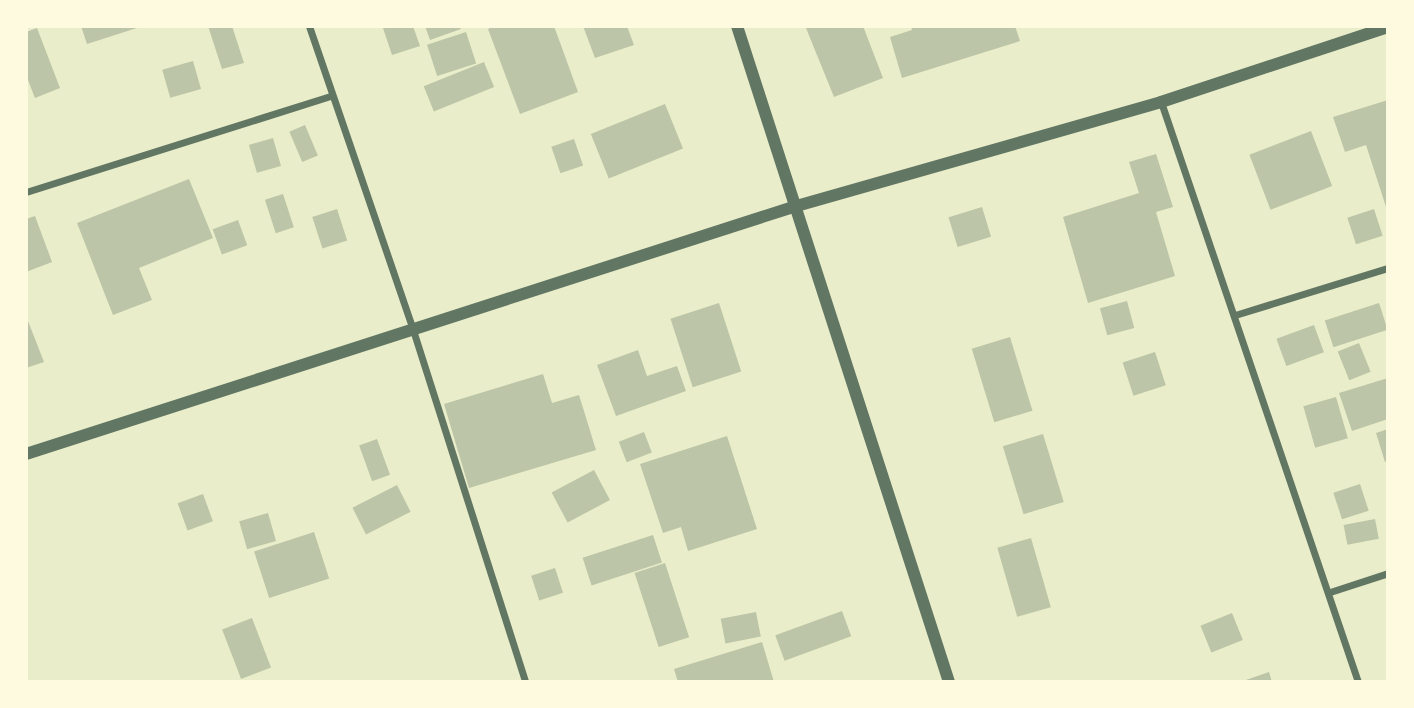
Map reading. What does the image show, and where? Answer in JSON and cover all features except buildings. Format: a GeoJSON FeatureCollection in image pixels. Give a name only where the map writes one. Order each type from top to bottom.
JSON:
{"type":"FeatureCollection","features":[{"type":"Feature","properties":{"kind":"street"},"geometry":{"type":"LineString","coordinates":[[309,26],[413,330],[524,680],[514,682]]}},
{"type":"Feature","properties":{"kind":"street"},"geometry":{"type":"LineString","coordinates":[[737,26],[793,207],[949,682]]}},
{"type":"Feature","properties":{"kind":"street"},"geometry":{"type":"LineString","coordinates":[[26,454],[793,207],[1161,102],[1388,27]]}},
{"type":"Feature","properties":{"kind":"street"},"geometry":{"type":"LineString","coordinates":[[26,192],[331,96]]}},
{"type":"Feature","properties":{"kind":"street"},"geometry":{"type":"LineString","coordinates":[[1161,102],[1330,592],[1358,682]]}},
{"type":"Feature","properties":{"kind":"street"},"geometry":{"type":"LineString","coordinates":[[1235,315],[1388,268]]}},
{"type":"Feature","properties":{"kind":"street"},"geometry":{"type":"LineString","coordinates":[[1330,592],[1388,573]]}}]}
